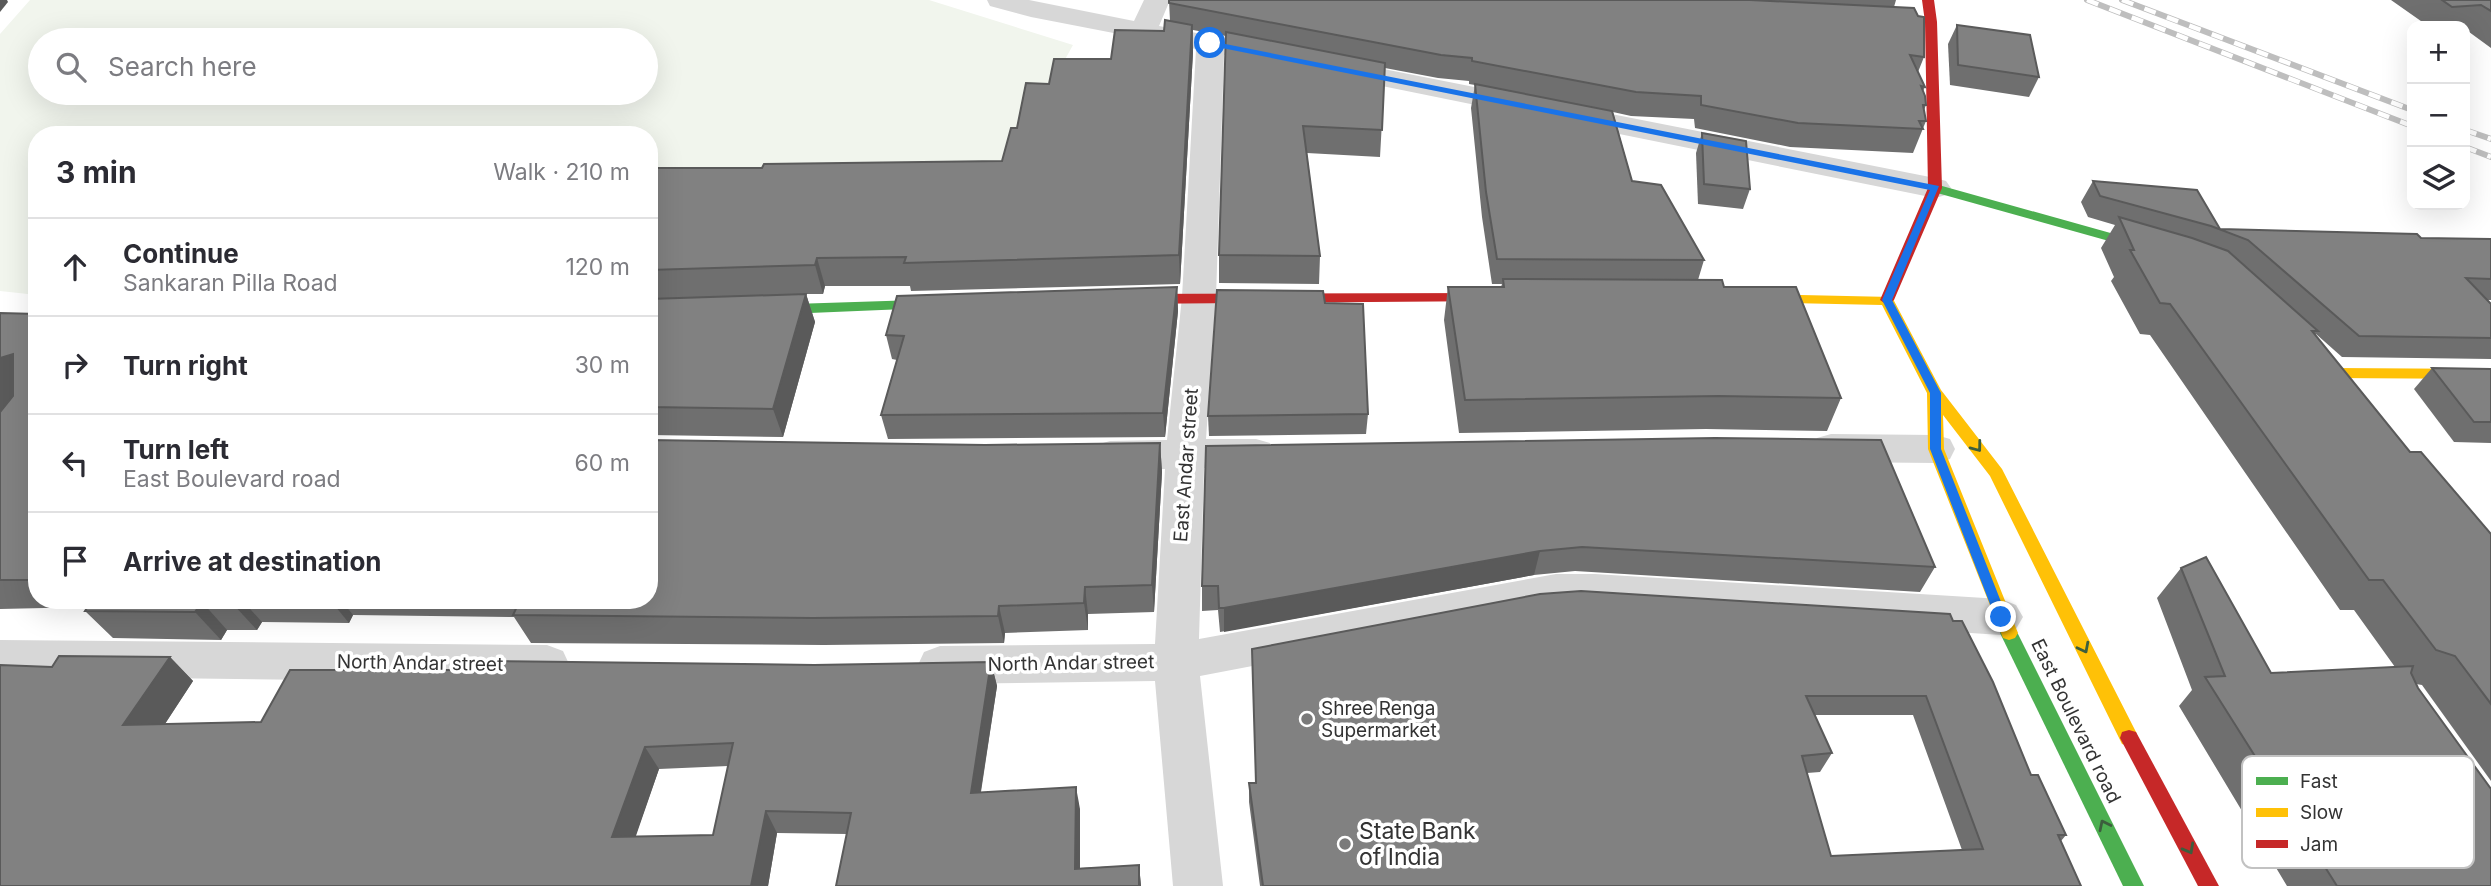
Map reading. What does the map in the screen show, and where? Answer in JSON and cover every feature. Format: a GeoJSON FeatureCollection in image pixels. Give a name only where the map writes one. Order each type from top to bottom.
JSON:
{"type":"FeatureCollection","features":[{"type":"Feature","properties":{"kind":"main road"},"geometry":{"type":"LineString","coordinates":[[1735,299],[1887,300],[1935,188],[1930,11]]}},
{"type":"Feature","properties":{"kind":"main road"},"geometry":{"type":"LineString","coordinates":[[1935,188],[2172,255]]}},
{"type":"Feature","properties":{"kind":"main road"},"geometry":{"type":"LineString","coordinates":[[1103,299],[1515,298]]}},
{"type":"Feature","properties":{"kind":"main road","name":"East Boulevard road"},"geometry":{"type":"LineString","coordinates":[[1887,300],[1935,393],[1936,449],[2001,617],[2134,886]]}},
{"type":"Feature","properties":{"kind":"main road"},"geometry":{"type":"LineString","coordinates":[[746,310],[965,304]]}},
{"type":"Feature","properties":{"kind":"main road"},"geometry":{"type":"LineString","coordinates":[[2295,339],[2350,393]]}},
{"type":"Feature","properties":{"kind":"main road"},"geometry":{"type":"LineString","coordinates":[[2332,373],[2491,374]]}},
{"type":"Feature","properties":{"kind":"main road"},"geometry":{"type":"LineString","coordinates":[[1935,393],[1996,473],[2149,778],[2209,886]]}},
{"type":"Feature","properties":{"kind":"street"},"geometry":{"type":"LineString","coordinates":[[1000,0],[1031,9],[1935,188]]}},
{"type":"Feature","properties":{"kind":"street"},"geometry":{"type":"LineString","coordinates":[[1143,30],[1157,0]]}},
{"type":"Feature","properties":{"kind":"street"},"geometry":{"type":"LineString","coordinates":[[1904,20],[1930,11]]}},
{"type":"Feature","properties":{"kind":"street","name":"East Andar street"},"geometry":{"type":"LineString","coordinates":[[1198,886],[1177,662],[1185,454],[1199,297],[1210,43]]}},
{"type":"Feature","properties":{"kind":"street"},"geometry":{"type":"LineString","coordinates":[[1800,447],[1936,449]]}},
{"type":"Feature","properties":{"kind":"street"},"geometry":{"type":"LineString","coordinates":[[1074,456],[1294,452]]}},
{"type":"Feature","properties":{"kind":"street","name":"North Andar street"},"geometry":{"type":"LineString","coordinates":[[906,666],[1177,662],[1556,592],[1595,591],[2001,617]]}},
{"type":"Feature","properties":{"kind":"street","name":"North Andar street"},"geometry":{"type":"LineString","coordinates":[[0,658],[587,664]]}},
{"type":"Feature","properties":{"kind":"shaded area"},"geometry":{"type":"Polygon","coordinates":[[[30,0],[929,0],[1073,45],[996,184],[658,188],[658,126],[28,126],[28,294],[0,291],[0,34],[30,0]]]}},
{"type":"Feature","properties":{"kind":"building"},"geometry":{"type":"Polygon","coordinates":[[[1169,0],[1750,0],[1914,8],[1918,16],[1924,17],[1924,57],[1910,55],[1925,87],[1921,86],[1925,96],[1926,105],[1923,105],[1926,121],[1919,121],[1923,129],[1798,123],[1701,105],[1701,96],[1636,92],[1472,61],[1472,58],[1441,55],[1169,3],[1169,0]]]}},
{"type":"Feature","properties":{"kind":"building"},"geometry":{"type":"Polygon","coordinates":[[[2442,0],[2491,0],[2491,11],[2481,5],[2452,7],[2442,0]]]}},
{"type":"Feature","properties":{"kind":"building"},"geometry":{"type":"Polygon","coordinates":[[[1165,20],[1192,25],[1179,255],[904,263],[906,257],[817,258],[815,265],[658,270],[658,168],[762,168],[764,164],[1002,161],[1011,128],[1017,128],[1026,83],[1049,84],[1054,59],[1111,59],[1115,30],[1164,31],[1165,20]]]}},
{"type":"Feature","properties":{"kind":"building"},"geometry":{"type":"Polygon","coordinates":[[[1957,25],[2030,35],[2039,77],[1958,65],[1957,25]]]}},
{"type":"Feature","properties":{"kind":"building"},"geometry":{"type":"Polygon","coordinates":[[[1226,32],[1385,63],[1382,130],[1303,126],[1320,256],[1219,255],[1226,32]]]}},
{"type":"Feature","properties":{"kind":"building"},"geometry":{"type":"Polygon","coordinates":[[[1475,84],[1612,111],[1632,181],[1661,185],[1704,260],[1497,259],[1486,192],[1475,84]]]}},
{"type":"Feature","properties":{"kind":"building"},"geometry":{"type":"Polygon","coordinates":[[[1702,133],[1746,141],[1750,189],[1704,184],[1702,133]]]}},
{"type":"Feature","properties":{"kind":"building"},"geometry":{"type":"Polygon","coordinates":[[[2093,181],[2197,190],[2220,229],[2417,234],[2421,238],[2491,239],[2491,279],[2466,278],[2491,304],[2491,338],[2359,336],[2248,240],[2211,226],[2100,196],[2093,181]]]}},
{"type":"Feature","properties":{"kind":"building"},"geometry":{"type":"Polygon","coordinates":[[[2119,217],[2228,251],[2318,331],[2312,331],[2410,452],[2421,452],[2491,534],[2491,704],[2455,656],[2436,650],[2383,580],[2369,580],[2170,304],[2160,303],[2130,250],[2134,250],[2119,217]]]}},
{"type":"Feature","properties":{"kind":"building"},"geometry":{"type":"Polygon","coordinates":[[[1503,279],[1722,280],[1724,287],[1796,287],[1841,398],[1718,396],[1465,400],[1448,287],[1504,287],[1503,279]]]}},
{"type":"Feature","properties":{"kind":"building"},"geometry":{"type":"Polygon","coordinates":[[[1177,287],[1163,413],[881,415],[904,336],[886,335],[897,296],[1177,287]]]}},
{"type":"Feature","properties":{"kind":"building"},"geometry":{"type":"Polygon","coordinates":[[[1217,290],[1323,291],[1325,303],[1363,304],[1368,414],[1208,416],[1217,290]]]}},
{"type":"Feature","properties":{"kind":"building"},"geometry":{"type":"Polygon","coordinates":[[[806,294],[773,409],[658,407],[658,299],[806,294]]]}},
{"type":"Feature","properties":{"kind":"building"},"geometry":{"type":"Polygon","coordinates":[[[0,313],[28,314],[28,580],[0,580],[0,412],[13,396],[13,354],[0,358],[0,313]]]}},
{"type":"Feature","properties":{"kind":"building"},"geometry":{"type":"Polygon","coordinates":[[[2432,368],[2491,369],[2491,422],[2474,422],[2432,368]]]}},
{"type":"Feature","properties":{"kind":"building"},"geometry":{"type":"Polygon","coordinates":[[[1715,438],[1881,440],[1935,567],[1582,547],[1540,551],[1224,608],[1219,608],[1218,586],[1202,586],[1206,446],[1715,438]]]}},
{"type":"Feature","properties":{"kind":"building"},"geometry":{"type":"Polygon","coordinates":[[[658,440],[985,445],[1160,443],[1152,585],[1085,587],[1084,603],[999,606],[998,616],[813,618],[513,615],[516,609],[658,609],[658,440]]]}},
{"type":"Feature","properties":{"kind":"building"},"geometry":{"type":"Polygon","coordinates":[[[2206,557],[2271,673],[2413,666],[2411,673],[2418,688],[2467,756],[2255,756],[2205,677],[2225,676],[2181,568],[2206,557]]]}},
{"type":"Feature","properties":{"kind":"building"},"geometry":{"type":"Polygon","coordinates":[[[1581,591],[1950,614],[1953,621],[1962,621],[1993,682],[2031,775],[2038,775],[2066,835],[2058,835],[2081,886],[1263,886],[1249,783],[1256,783],[1252,649],[1540,594],[1581,591]],[[1806,696],[1832,753],[1802,756],[1831,856],[1983,849],[1926,696],[1806,696]]]}},
{"type":"Feature","properties":{"kind":"building"},"geometry":{"type":"Polygon","coordinates":[[[86,609],[197,609],[195,612],[85,611],[86,609]]]}},
{"type":"Feature","properties":{"kind":"building"},"geometry":{"type":"Polygon","coordinates":[[[59,656],[170,657],[123,725],[261,722],[290,670],[491,670],[495,661],[814,665],[991,662],[971,793],[1076,787],[1075,869],[1139,865],[1139,886],[836,886],[851,813],[766,811],[751,886],[0,886],[0,665],[52,667],[59,656]],[[733,743],[645,747],[612,837],[713,835],[733,743]]]}},
{"type":"Feature","properties":{"kind":"building"},"geometry":{"type":"Polygon","coordinates":[[[2474,765],[2491,789],[2491,886],[2337,886],[2326,868],[2474,868],[2474,765]]]}},
{"type":"Feature","properties":{"kind":"railway"},"geometry":{"type":"LineString","coordinates":[[2087,0],[2407,124]]}},
{"type":"Feature","properties":{"kind":"railway"},"geometry":{"type":"LineString","coordinates":[[2122,0],[2407,108]]}},
{"type":"Feature","properties":{"kind":"railway"},"geometry":{"type":"LineString","coordinates":[[2470,132],[2491,139]]}},
{"type":"Feature","properties":{"kind":"railway"},"geometry":{"type":"LineString","coordinates":[[2470,149],[2491,157]]}},
{"type":"Feature","properties":{"kind":"traffic: fast"},"geometry":{"type":"LineString","coordinates":[[1935,188],[2159,251]]}},
{"type":"Feature","properties":{"kind":"traffic: fast"},"geometry":{"type":"LineString","coordinates":[[760,310],[948,304]]}},
{"type":"Feature","properties":{"kind":"traffic: fast"},"geometry":{"type":"LineString","coordinates":[[2009,633],[2134,886]]}},
{"type":"Feature","properties":{"kind":"traffic: slow"},"geometry":{"type":"LineString","coordinates":[[1750,299],[1887,300]]}},
{"type":"Feature","properties":{"kind":"traffic: slow"},"geometry":{"type":"LineString","coordinates":[[1887,300],[1935,393],[1936,449],[2009,633]]}},
{"type":"Feature","properties":{"kind":"traffic: slow"},"geometry":{"type":"LineString","coordinates":[[2305,349],[2332,373],[2491,374]]}},
{"type":"Feature","properties":{"kind":"traffic: slow"},"geometry":{"type":"LineString","coordinates":[[1935,393],[1996,473],[2129,738]]}},
{"type":"Feature","properties":{"kind":"traffic: jam"},"geometry":{"type":"LineString","coordinates":[[1887,300],[1935,188],[1931,22],[1928,0]]}},
{"type":"Feature","properties":{"kind":"traffic: jam"},"geometry":{"type":"LineString","coordinates":[[1124,299],[1497,298]]}},
{"type":"Feature","properties":{"kind":"traffic: jam"},"geometry":{"type":"LineString","coordinates":[[2129,738],[2209,886]]}},
{"type":"Feature","properties":{"kind":"place","name":"Shree Renga Supermarket"},"geometry":{"type":"Point","coordinates":[1307,719]}},
{"type":"Feature","properties":{"kind":"place","name":"State Bank of India"},"geometry":{"type":"Point","coordinates":[1345,844]}},
{"type":"Feature","properties":{"kind":"route"},"geometry":{"type":"LineString","coordinates":[[1210,43],[1935,188],[1887,300],[1935,393],[1936,449],[2001,617]]}}]}
